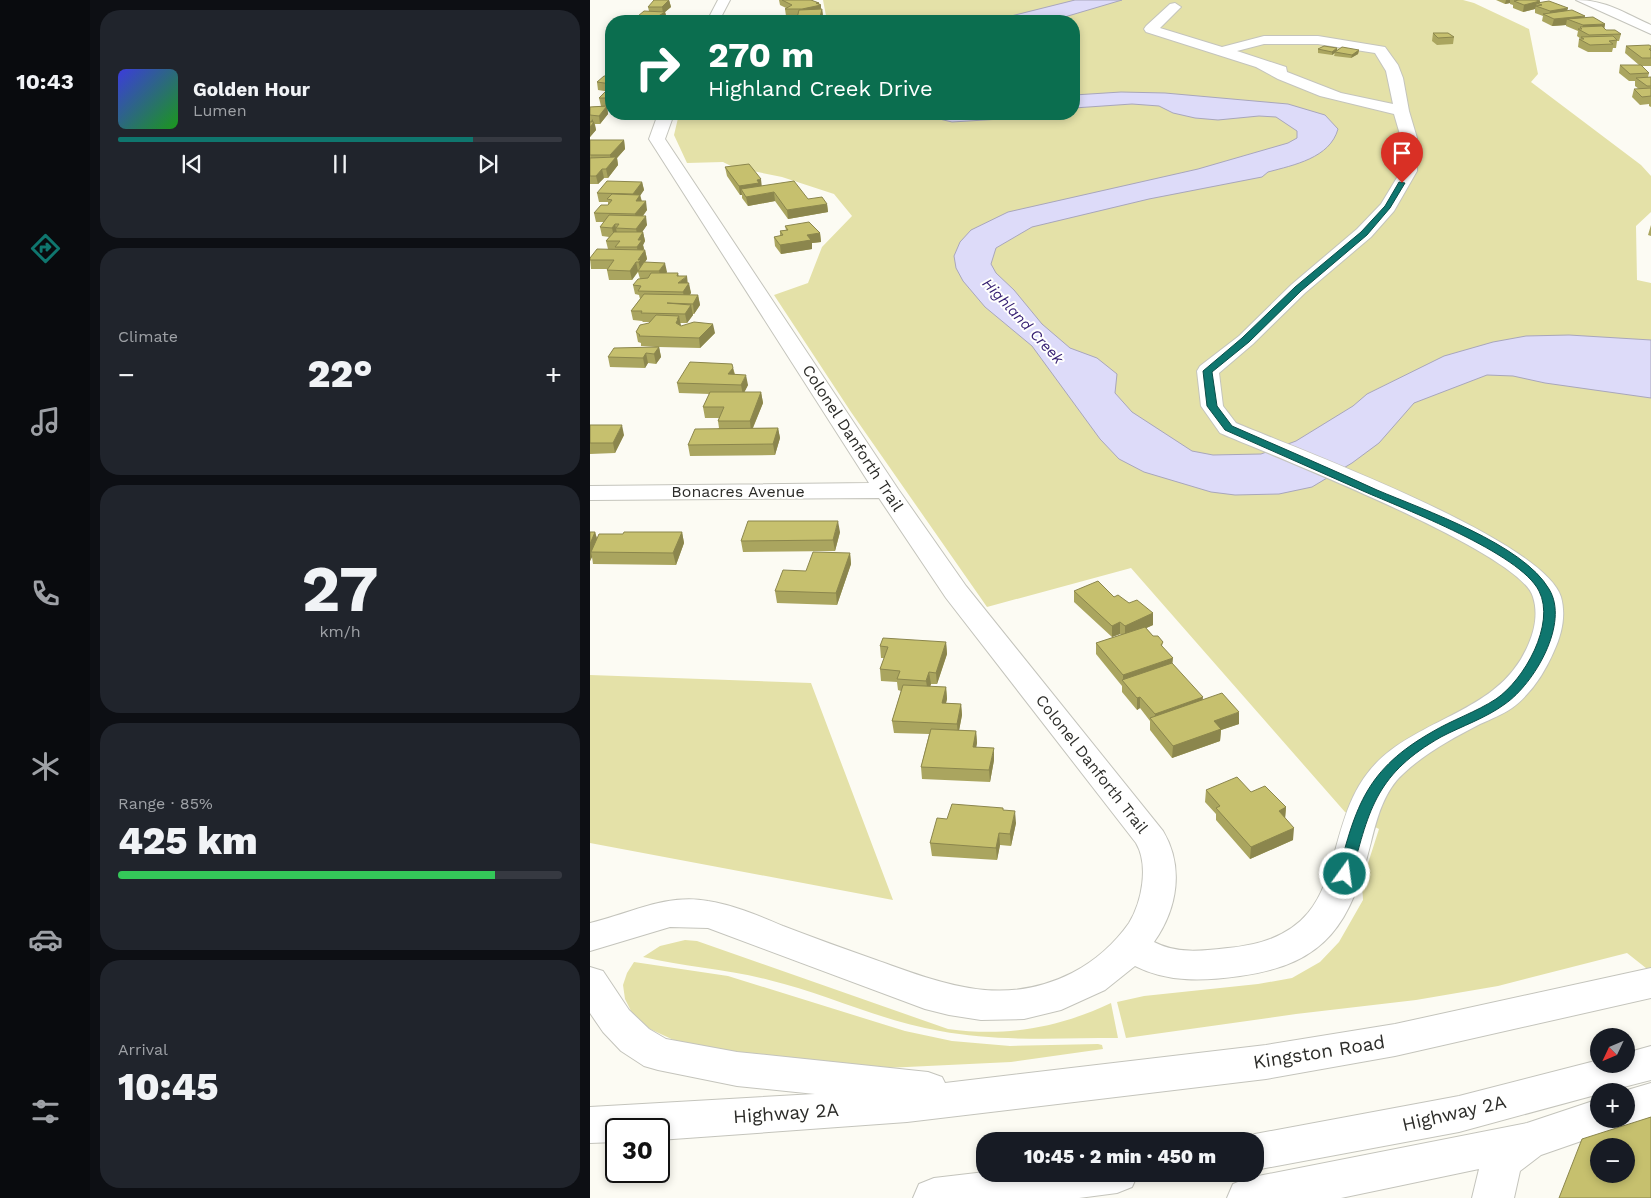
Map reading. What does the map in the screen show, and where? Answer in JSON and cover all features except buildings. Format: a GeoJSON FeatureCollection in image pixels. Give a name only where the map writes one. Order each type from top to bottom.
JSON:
{"type":"FeatureCollection","features":[{"type":"Feature","properties":{"kind":"street"},"geometry":{"type":"LineString","coordinates":[[716,15],[724,0]]}},
{"type":"Feature","properties":{"kind":"street"},"geometry":{"type":"LineString","coordinates":[[1582,0],[1650,29]]}},
{"type":"Feature","properties":{"kind":"street"},"geometry":{"type":"LineString","coordinates":[[1175,7],[1151,29],[1263,66],[1280,75],[1317,89],[1353,100],[1391,108]]}},
{"type":"Feature","properties":{"kind":"street"},"geometry":{"type":"LineString","coordinates":[[1157,24],[1205,31]]}},
{"type":"Feature","properties":{"kind":"street"},"geometry":{"type":"LineString","coordinates":[[1132,947],[1160,961],[1183,965],[1255,960],[1277,954],[1300,942],[1318,927],[1341,890],[1358,823],[1381,778],[1392,766],[1435,735],[1501,701],[1532,668],[1548,631],[1549,611],[1545,590],[1537,579],[1498,550],[1457,528],[1228,428],[1212,406],[1208,371],[1246,340],[1298,289],[1364,233],[1388,207],[1409,171],[1409,138],[1391,108],[1397,76],[1391,63],[1380,50],[1318,40],[1264,40],[1225,34]]}},
{"type":"Feature","properties":{"kind":"street"},"geometry":{"type":"LineString","coordinates":[[1222,52],[1264,40]]}},
{"type":"Feature","properties":{"kind":"street","name":"Colonel Danforth Trail"},"geometry":{"type":"LineString","coordinates":[[590,937],[663,916],[682,912],[698,913],[737,923],[938,998],[972,1005],[1000,1006],[1050,998],[1076,988],[1097,976],[1132,947],[1144,931],[1156,908],[1161,874],[1154,843],[1128,807],[956,592],[886,490],[657,138],[664,120]]}},
{"type":"Feature","properties":{"kind":"street","name":"Bonacres Avenue"},"geometry":{"type":"LineString","coordinates":[[590,492],[886,490]]}},
{"type":"Feature","properties":{"kind":"street"},"geometry":{"type":"LineString","coordinates":[[590,982],[616,1021],[635,1040],[658,1054],[736,1070],[843,1082],[982,1094]]}},
{"type":"Feature","properties":{"kind":"street","name":"Kingston Road"},"geometry":{"type":"LineString","coordinates":[[982,1094],[1266,1062],[1395,1040],[1651,983]]}},
{"type":"Feature","properties":{"kind":"street","name":"Highway 2A"},"geometry":{"type":"LineString","coordinates":[[1264,1150],[1459,1114],[1651,1063]]}},
{"type":"Feature","properties":{"kind":"street","name":"Highway 2A"},"geometry":{"type":"LineString","coordinates":[[590,1125],[687,1121],[907,1104],[982,1094]]}},
{"type":"Feature","properties":{"kind":"street"},"geometry":{"type":"LineString","coordinates":[[1635,1105],[1651,1100]]}},
{"type":"Feature","properties":{"kind":"street"},"geometry":{"type":"LineString","coordinates":[[1248,1198],[1527,1140],[1590,1120]]}},
{"type":"Feature","properties":{"kind":"street"},"geometry":{"type":"LineString","coordinates":[[1492,1198],[1502,1161],[1527,1140]]}},
{"type":"Feature","properties":{"kind":"street"},"geometry":{"type":"LineString","coordinates":[[934,1198],[1056,1182]]}},
{"type":"Feature","properties":{"kind":"shaded area"},"geometry":{"type":"Polygon","coordinates":[[[823,0],[1463,0],[1474,3],[1529,29],[1538,74],[1531,82],[1641,165],[1651,176],[1651,212],[1636,226],[1637,280],[1651,283],[1651,972],[1627,953],[1498,986],[1416,1000],[1296,1014],[1126,1038],[1117,1002],[1144,996],[1258,984],[1292,978],[1320,962],[1339,942],[1363,900],[1362,882],[1379,829],[1345,812],[1131,568],[987,607],[851,412],[774,295],[808,283],[822,247],[852,216],[834,194],[782,177],[733,167],[723,162],[687,163],[674,135],[678,120],[1080,120],[1080,15],[826,15],[823,0]]]}},
{"type":"Feature","properties":{"kind":"shaded area"},"geometry":{"type":"Polygon","coordinates":[[[590,675],[811,683],[893,900],[590,843],[590,675]]]}},
{"type":"Feature","properties":{"kind":"shaded area"},"geometry":{"type":"Polygon","coordinates":[[[685,940],[697,941],[948,1029],[990,1032],[1031,1028],[1071,1019],[1111,1003],[1118,1038],[1006,1038],[940,1031],[897,1021],[812,992],[769,980],[643,957],[660,946],[685,940]]]}},
{"type":"Feature","properties":{"kind":"shaded area"},"geometry":{"type":"Polygon","coordinates":[[[634,962],[728,976],[905,1031],[952,1041],[1010,1046],[1098,1044],[1102,1045],[1103,1049],[1011,1062],[865,1069],[833,1068],[680,1043],[650,1029],[633,1015],[625,999],[623,985],[627,973],[634,962]]]}},
{"type":"Feature","properties":{"kind":"water"},"geometry":{"type":"Polygon","coordinates":[[[1075,0],[1122,0],[1071,15],[1015,15],[1075,0]]]}},
{"type":"Feature","properties":{"kind":"water","name":"Highland Creek"},"geometry":{"type":"Polygon","coordinates":[[[1121,92],[1165,93],[1288,104],[1325,115],[1338,129],[1334,139],[1319,154],[1299,163],[1268,172],[1262,177],[1149,199],[1032,227],[996,248],[991,264],[996,273],[1014,290],[1042,324],[1070,348],[1097,358],[1117,374],[1115,393],[1132,412],[1192,451],[1213,455],[1261,454],[1296,441],[1353,406],[1367,394],[1444,356],[1493,342],[1526,336],[1569,335],[1651,340],[1651,398],[1545,383],[1513,376],[1487,375],[1414,403],[1379,443],[1352,463],[1312,487],[1279,494],[1235,495],[1211,492],[1144,472],[1119,459],[1100,439],[1032,346],[985,307],[963,281],[956,268],[954,256],[960,242],[971,230],[1008,212],[1198,169],[1288,143],[1297,138],[1297,131],[1276,117],[1259,116],[1218,120],[1195,118],[1173,113],[1159,106],[1132,104],[1080,108],[1080,95],[1121,92]]]}},
{"type":"Feature","properties":{"kind":"water"},"geometry":{"type":"Polygon","coordinates":[[[944,120],[985,120],[952,122],[944,120]]]}},
{"type":"Feature","properties":{"kind":"route"},"geometry":{"type":"LineString","coordinates":[[1345,874],[1358,823],[1381,778],[1392,766],[1435,735],[1501,701],[1532,668],[1548,631],[1549,611],[1545,590],[1526,569],[1498,550],[1457,528],[1228,428],[1212,406],[1208,371],[1246,340],[1298,289],[1364,233],[1388,207],[1402,183]]}}]}
